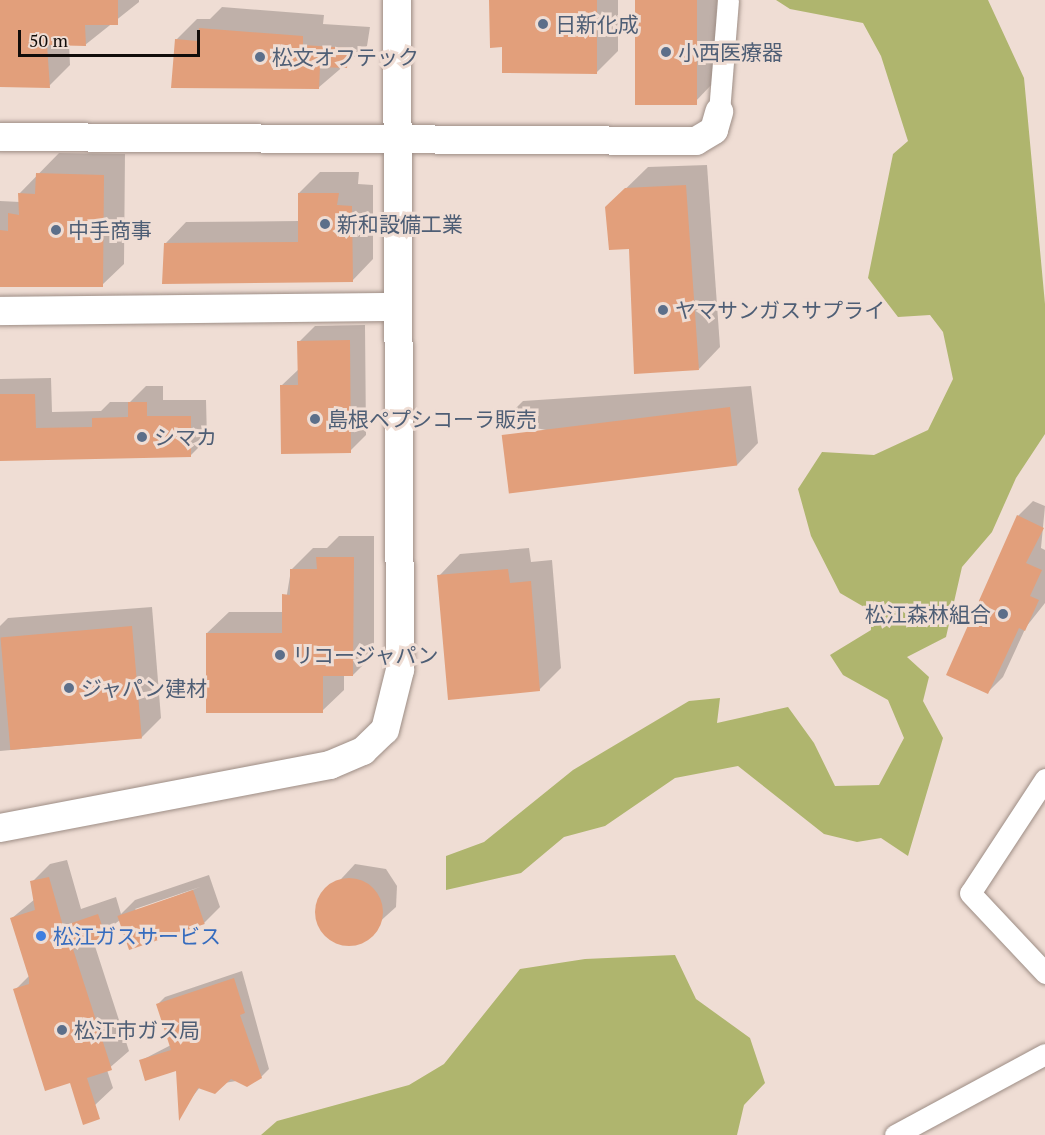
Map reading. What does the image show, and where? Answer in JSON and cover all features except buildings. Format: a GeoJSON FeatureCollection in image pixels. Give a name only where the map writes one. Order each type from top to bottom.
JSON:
{"type":"FeatureCollection","features":[{"type":"Feature","properties":{"kind":"street"},"geometry":{"type":"LineString","coordinates":[[0,828],[330,765],[363,751],[385,730],[400,670],[393,140],[397,0]]}},
{"type":"Feature","properties":{"kind":"street"},"geometry":{"type":"LineString","coordinates":[[0,137],[696,141],[714,130],[719,112],[728,0]]}},
{"type":"Feature","properties":{"kind":"street"},"geometry":{"type":"LineString","coordinates":[[0,311],[394,307]]}},
{"type":"Feature","properties":{"kind":"street"},"geometry":{"type":"LineString","coordinates":[[1045,779],[970,893],[1045,973]]}},
{"type":"Feature","properties":{"kind":"street"},"geometry":{"type":"LineString","coordinates":[[895,1135],[1045,1054]]}},
{"type":"Feature","properties":{"kind":"green space"},"geometry":{"type":"Polygon","coordinates":[[[776,0],[988,0],[1024,78],[1045,304],[1045,434],[1016,478],[992,532],[962,567],[946,637],[907,657],[929,677],[923,701],[943,738],[908,856],[881,838],[857,842],[824,834],[738,766],[675,778],[605,826],[564,837],[521,873],[446,890],[446,856],[484,842],[573,770],[689,701],[720,698],[717,723],[788,707],[814,743],[835,786],[879,785],[904,738],[888,700],[843,675],[830,655],[871,630],[871,611],[840,593],[811,536],[798,489],[822,452],[874,455],[928,430],[953,379],[943,332],[930,315],[898,317],[868,278],[893,154],[908,141],[881,56],[863,23],[790,9],[776,0]]]}},
{"type":"Feature","properties":{"kind":"green space"},"geometry":{"type":"Polygon","coordinates":[[[675,955],[696,999],[750,1038],[765,1083],[744,1105],[737,1135],[261,1135],[277,1121],[409,1085],[444,1064],[520,969],[585,959],[675,955]]]}},
{"type":"Feature","properties":{"kind":"place","name":"日新化成"},"geometry":{"type":"Point","coordinates":[543,24]}},
{"type":"Feature","properties":{"kind":"place","name":"小西医療器"},"geometry":{"type":"Point","coordinates":[666,52]}},
{"type":"Feature","properties":{"kind":"place","name":"松文オフテック"},"geometry":{"type":"Point","coordinates":[260,57]}},
{"type":"Feature","properties":{"kind":"place","name":"新和設備工業"},"geometry":{"type":"Point","coordinates":[325,224]}},
{"type":"Feature","properties":{"kind":"place","name":"中手商事"},"geometry":{"type":"Point","coordinates":[56,230]}},
{"type":"Feature","properties":{"kind":"place","name":"ヤマサンガスサプライ"},"geometry":{"type":"Point","coordinates":[663,310]}},
{"type":"Feature","properties":{"kind":"place","name":"島根ペプシコーラ販売"},"geometry":{"type":"Point","coordinates":[315,419]}},
{"type":"Feature","properties":{"kind":"place","name":"シマカ"},"geometry":{"type":"Point","coordinates":[142,437]}},
{"type":"Feature","properties":{"kind":"place","name":"松江森林組合"},"geometry":{"type":"Point","coordinates":[1003,614]}},
{"type":"Feature","properties":{"kind":"place","name":"リコージャパン"},"geometry":{"type":"Point","coordinates":[280,655]}},
{"type":"Feature","properties":{"kind":"place","name":"ジャパン建材"},"geometry":{"type":"Point","coordinates":[69,688]}},
{"type":"Feature","properties":{"kind":"place","name":"松江ガスサービス"},"geometry":{"type":"Point","coordinates":[41,936]}},
{"type":"Feature","properties":{"kind":"place","name":"松江市ガス局"},"geometry":{"type":"Point","coordinates":[62,1030]}}]}
